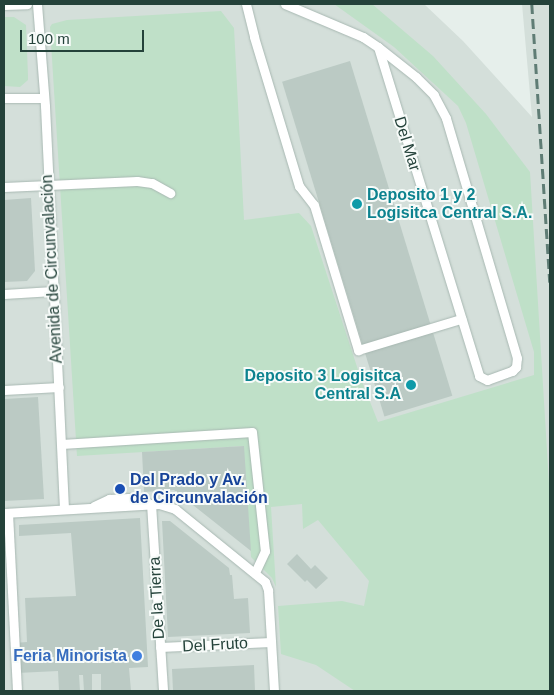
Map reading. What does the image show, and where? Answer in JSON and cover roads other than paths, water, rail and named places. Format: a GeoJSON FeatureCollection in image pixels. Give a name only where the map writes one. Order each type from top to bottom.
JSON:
{"type":"FeatureCollection","features":[{"type":"Feature","properties":{"kind":"street"},"geometry":{"type":"LineString","coordinates":[[4,5],[27,4]]}},
{"type":"Feature","properties":{"kind":"street","name":"Avenida de Circunvalación"},"geometry":{"type":"LineString","coordinates":[[36,4],[44,98],[64,509]]}},
{"type":"Feature","properties":{"kind":"street"},"geometry":{"type":"LineString","coordinates":[[246,4],[254,37],[299,186],[314,204],[358,350],[461,319]]}},
{"type":"Feature","properties":{"kind":"street"},"geometry":{"type":"LineString","coordinates":[[285,4],[363,37],[378,47]]}},
{"type":"Feature","properties":{"kind":"street","name":"Del Mar"},"geometry":{"type":"LineString","coordinates":[[378,47],[422,83],[434,96],[446,118],[517,358],[516,367],[512,371],[482,379],[479,376],[378,47]]}},
{"type":"Feature","properties":{"kind":"street"},"geometry":{"type":"LineString","coordinates":[[4,98],[44,98]]}},
{"type":"Feature","properties":{"kind":"street"},"geometry":{"type":"LineString","coordinates":[[4,187],[137,182],[152,183],[170,194]]}},
{"type":"Feature","properties":{"kind":"street"},"geometry":{"type":"LineString","coordinates":[[4,294],[53,291]]}},
{"type":"Feature","properties":{"kind":"street"},"geometry":{"type":"LineString","coordinates":[[4,390],[59,387]]}},
{"type":"Feature","properties":{"kind":"street"},"geometry":{"type":"LineString","coordinates":[[62,444],[252,432],[265,551],[255,572]]}},
{"type":"Feature","properties":{"kind":"street"},"geometry":{"type":"LineString","coordinates":[[17,691],[6,513],[151,504],[165,504],[175,509],[265,582],[268,590],[274,691]]}},
{"type":"Feature","properties":{"kind":"street","name":"De la Tierra"},"geometry":{"type":"LineString","coordinates":[[151,504],[162,691]]}},
{"type":"Feature","properties":{"kind":"street","name":"Del Fruto"},"geometry":{"type":"LineString","coordinates":[[160,647],[271,642]]}},
{"type":"Feature","properties":{"kind":"street"},"geometry":{"type":"LineString","coordinates":[[4,654],[14,653]]}},
{"type":"Feature","properties":{"kind":"railway"},"geometry":{"type":"LineString","coordinates":[[532,4],[550,282]]}},
{"type":"Feature","properties":{"kind":"place","name":"Deposito 1 y 2 Logisitca Central S.A."},"geometry":{"type":"Point","coordinates":[357,204]}},
{"type":"Feature","properties":{"kind":"place","name":"Deposito 3 Logisitca Central S.A"},"geometry":{"type":"Point","coordinates":[411,385]}},
{"type":"Feature","properties":{"kind":"place","name":"Del Prado y Av. de Circunvalación"},"geometry":{"type":"Point","coordinates":[120,489]}},
{"type":"Feature","properties":{"kind":"place","name":"Feria Minorista"},"geometry":{"type":"Point","coordinates":[137,656]}}]}
